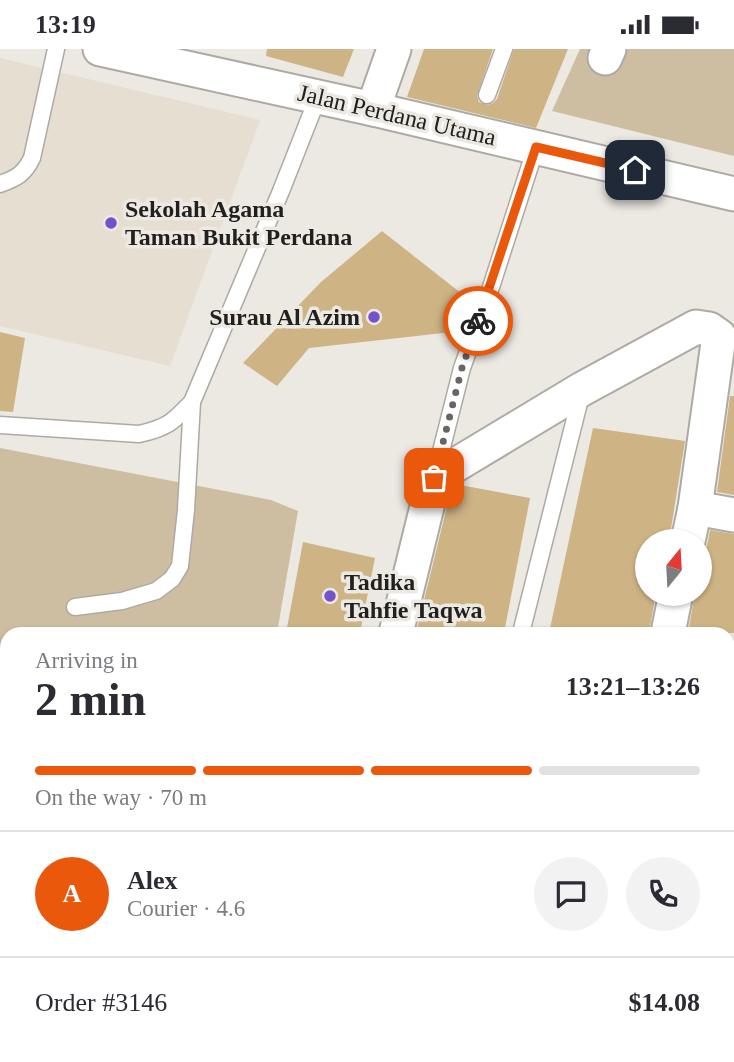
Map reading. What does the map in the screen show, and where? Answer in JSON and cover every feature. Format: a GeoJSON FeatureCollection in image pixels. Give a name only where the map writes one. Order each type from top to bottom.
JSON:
{"type":"FeatureCollection","features":[{"type":"Feature","properties":{"kind":"street","name":"Jalan Perdana Utama"},"geometry":{"type":"LineString","coordinates":[[100,49],[373,109],[734,194]]}},
{"type":"Feature","properties":{"kind":"street"},"geometry":{"type":"LineString","coordinates":[[373,109],[394,49]]}},
{"type":"Feature","properties":{"kind":"street"},"geometry":{"type":"LineString","coordinates":[[397,627],[434,478],[582,389],[696,327],[709,329],[719,336],[690,529]]}},
{"type":"Feature","properties":{"kind":"street"},"geometry":{"type":"LineString","coordinates":[[695,507],[734,515]]}},
{"type":"Feature","properties":{"kind":"street"},"geometry":{"type":"LineString","coordinates":[[668,627],[673,606]]}},
{"type":"Feature","properties":{"kind":"lane"},"geometry":{"type":"LineString","coordinates":[[0,184],[26,170],[32,158],[56,49]]}},
{"type":"Feature","properties":{"kind":"lane"},"geometry":{"type":"LineString","coordinates":[[488,96],[504,49]]}},
{"type":"Feature","properties":{"kind":"lane"},"geometry":{"type":"LineString","coordinates":[[75,607],[122,601],[156,591],[172,579],[180,566],[192,402],[318,97]]}},
{"type":"Feature","properties":{"kind":"lane"},"geometry":{"type":"LineString","coordinates":[[434,478],[462,368],[536,147]]}},
{"type":"Feature","properties":{"kind":"lane"},"geometry":{"type":"LineString","coordinates":[[522,627],[582,389]]}},
{"type":"Feature","properties":{"kind":"lane"},"geometry":{"type":"LineString","coordinates":[[0,425],[139,434],[158,430],[174,421],[192,402]]}},
{"type":"Feature","properties":{"kind":"shaded area"},"geometry":{"type":"Polygon","coordinates":[[[580,49],[734,49],[734,156],[552,111],[580,49]]]}},
{"type":"Feature","properties":{"kind":"shaded area","name":"Sekolah Agama Taman Bukit Perdana"},"geometry":{"type":"Polygon","coordinates":[[[0,58],[260,120],[170,366],[0,326],[0,58]]]}},
{"type":"Feature","properties":{"kind":"shaded area"},"geometry":{"type":"Polygon","coordinates":[[[0,448],[271,500],[298,511],[278,627],[0,627],[0,448]]]}},
{"type":"Feature","properties":{"kind":"building"},"geometry":{"type":"Polygon","coordinates":[[[267,49],[354,49],[343,77],[266,56],[267,49]]]}},
{"type":"Feature","properties":{"kind":"building"},"geometry":{"type":"Polygon","coordinates":[[[424,49],[493,49],[477,96],[479,102],[488,105],[497,99],[514,49],[568,49],[536,128],[407,97],[424,49]]]}},
{"type":"Feature","properties":{"kind":"building","name":"Surau Al Azim"},"geometry":{"type":"Polygon","coordinates":[[[382,231],[471,301],[452,332],[309,348],[277,386],[243,363],[321,282],[382,231]]]}},
{"type":"Feature","properties":{"kind":"building"},"geometry":{"type":"Polygon","coordinates":[[[0,332],[25,338],[13,412],[0,411],[0,332]]]}},
{"type":"Feature","properties":{"kind":"building"},"geometry":{"type":"Polygon","coordinates":[[[730,396],[734,396],[734,495],[717,492],[730,396]]]}},
{"type":"Feature","properties":{"kind":"building"},"geometry":{"type":"Polygon","coordinates":[[[593,428],[685,441],[671,529],[635,529],[635,606],[654,606],[650,627],[550,627],[593,428]]]}},
{"type":"Feature","properties":{"kind":"building"},"geometry":{"type":"Polygon","coordinates":[[[460,485],[530,498],[505,627],[417,627],[451,490],[460,485]]]}},
{"type":"Feature","properties":{"kind":"building"},"geometry":{"type":"Polygon","coordinates":[[[712,530],[734,534],[734,627],[689,627],[693,606],[712,606],[712,530]]]}},
{"type":"Feature","properties":{"kind":"building","name":"Tadika Tahfie Taqwa"},"geometry":{"type":"Polygon","coordinates":[[[303,542],[375,558],[361,627],[287,627],[303,542]]]}},
{"type":"Feature","properties":{"kind":"way so far"},"geometry":{"type":"LineString","coordinates":[[434,478],[462,368],[478,321]]}},
{"type":"Feature","properties":{"kind":"place","name":"Sekolah Agama Taman Bukit Perdana"},"geometry":{"type":"Point","coordinates":[111,223]}},
{"type":"Feature","properties":{"kind":"place","name":"Surau Al Azim"},"geometry":{"type":"Point","coordinates":[374,317]}},
{"type":"Feature","properties":{"kind":"place","name":"Tadika Tahfie Taqwa"},"geometry":{"type":"Point","coordinates":[330,596]}},
{"type":"Feature","properties":{"kind":"route"},"geometry":{"type":"LineString","coordinates":[[478,321],[536,147],[635,170]]}}]}
